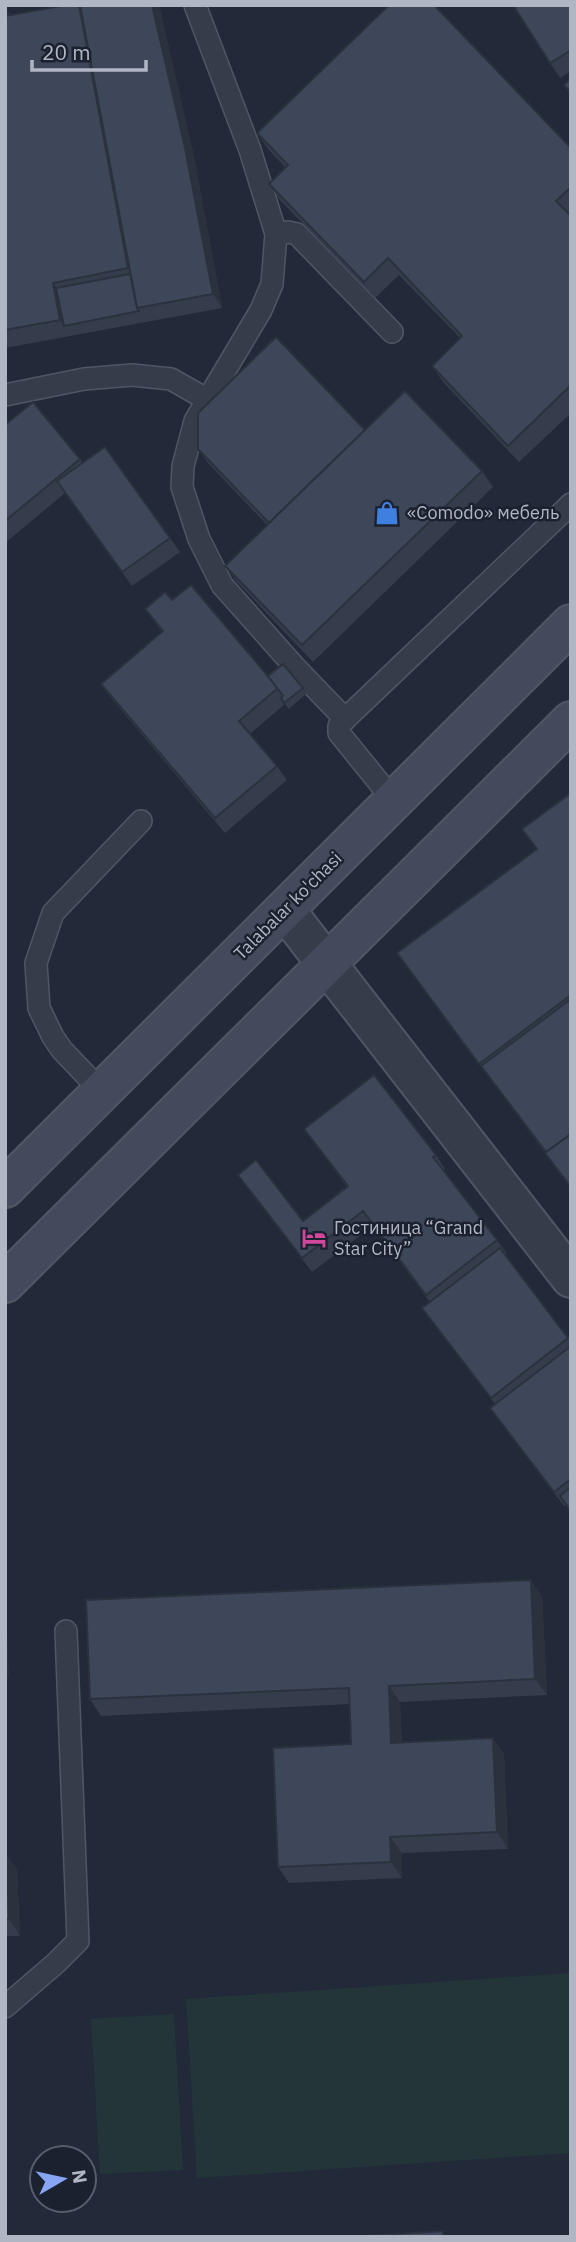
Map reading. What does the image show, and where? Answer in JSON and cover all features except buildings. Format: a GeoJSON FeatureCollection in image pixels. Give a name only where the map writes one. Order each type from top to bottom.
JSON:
{"type":"FeatureCollection","features":[{"type":"Feature","properties":{"kind":"main road","name":"Talabalar ko'chasi"},"geometry":{"type":"LineString","coordinates":[[5,1188],[571,624]]}},
{"type":"Feature","properties":{"kind":"main road"},"geometry":{"type":"LineString","coordinates":[[5,1283],[571,721]]}},
{"type":"Feature","properties":{"kind":"street"},"geometry":{"type":"LineString","coordinates":[[285,910],[571,1278]]}},
{"type":"Feature","properties":{"kind":"lane"},"geometry":{"type":"LineString","coordinates":[[195,5],[240,124],[276,234],[272,284],[261,310],[195,421],[183,466],[182,487],[199,539],[222,584],[345,719]]}},
{"type":"Feature","properties":{"kind":"lane"},"geometry":{"type":"LineString","coordinates":[[276,234],[297,234],[392,332]]}},
{"type":"Feature","properties":{"kind":"lane"},"geometry":{"type":"LineString","coordinates":[[5,395],[84,379],[132,376],[172,379],[206,399]]}},
{"type":"Feature","properties":{"kind":"lane"},"geometry":{"type":"LineString","coordinates":[[394,801],[339,733],[339,726],[571,504]]}},
{"type":"Feature","properties":{"kind":"lane"},"geometry":{"type":"LineString","coordinates":[[102,1092],[53,1037],[39,1008],[36,963],[53,913],[141,821]]}},
{"type":"Feature","properties":{"kind":"lane"},"geometry":{"type":"LineString","coordinates":[[5,2007],[78,1941],[66,1630]]}},
{"type":"Feature","properties":{"kind":"shaded area"},"geometry":{"type":"Polygon","coordinates":[[[569,1973],[571,2153],[197,2178],[186,1999],[569,1973]]]}},
{"type":"Feature","properties":{"kind":"shaded area"},"geometry":{"type":"Polygon","coordinates":[[[174,2014],[183,2170],[100,2174],[91,2019],[174,2014]]]}},
{"type":"Feature","properties":{"kind":"place","name":"«Comodo» мебель"},"geometry":{"type":"Point","coordinates":[387,513]}},
{"type":"Feature","properties":{"kind":"place","name":"Гостиница “Grand Star City”"},"geometry":{"type":"Point","coordinates":[314,1238]}}]}
